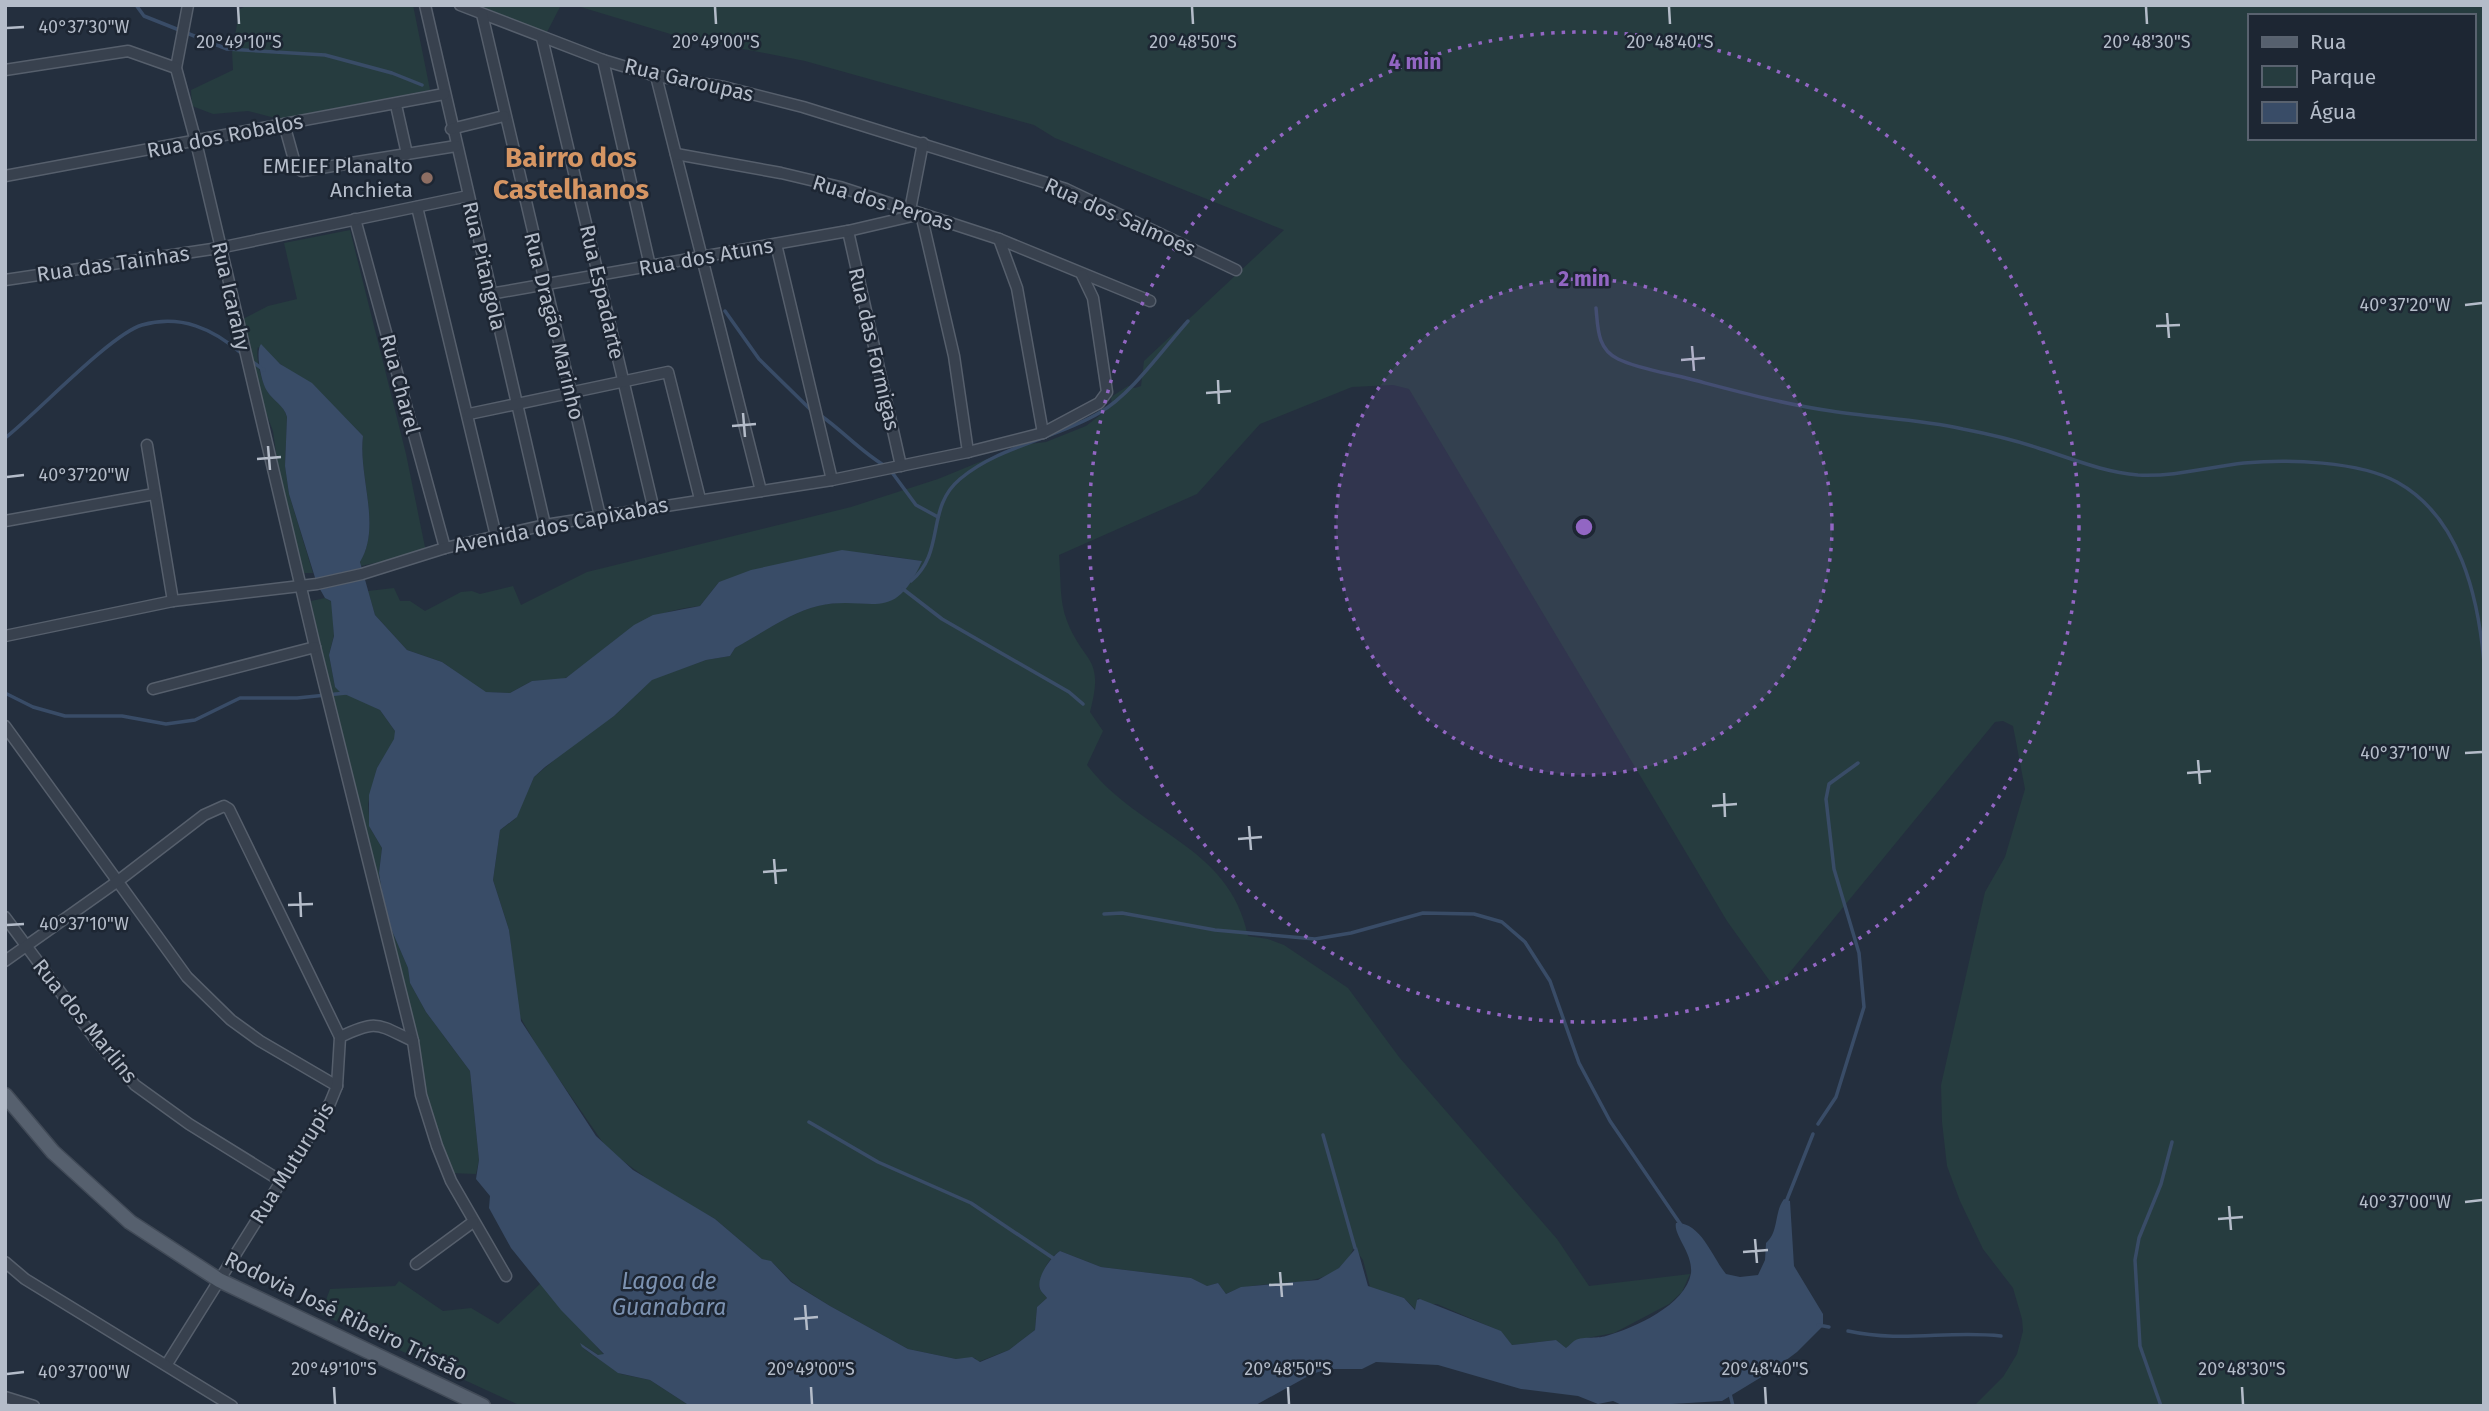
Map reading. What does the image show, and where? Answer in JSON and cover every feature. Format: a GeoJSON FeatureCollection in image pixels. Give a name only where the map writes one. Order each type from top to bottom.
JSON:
{"type":"FeatureCollection","features":[{"type":"Feature","properties":{"kind":"main road","name":"Rodovia José Ribeiro Tristão"},"geometry":{"type":"LineString","coordinates":[[5,1095],[53,1152],[130,1222],[219,1280],[483,1406]]}},
{"type":"Feature","properties":{"kind":"street","name":"Rua Icarahy"},"geometry":{"type":"LineString","coordinates":[[188,5],[176,68],[197,142],[219,248],[413,1041],[421,1095],[437,1146],[473,1222],[506,1276]]}},
{"type":"Feature","properties":{"kind":"street","name":"Rua Pitangola"},"geometry":{"type":"LineString","coordinates":[[425,5],[443,94],[545,525]]}},
{"type":"Feature","properties":{"kind":"street","name":"Rua Garoupas"},"geometry":{"type":"LineString","coordinates":[[460,5],[603,60],[656,76],[737,90],[923,143]]}},
{"type":"Feature","properties":{"kind":"street","name":"Rua Dragão Marinho"},"geometry":{"type":"LineString","coordinates":[[482,14],[600,516]]}},
{"type":"Feature","properties":{"kind":"street","name":"Rua Espadarte"},"geometry":{"type":"LineString","coordinates":[[542,37],[653,506]]}},
{"type":"Feature","properties":{"kind":"street"},"geometry":{"type":"LineString","coordinates":[[5,70],[128,51],[176,68]]}},
{"type":"Feature","properties":{"kind":"street"},"geometry":{"type":"LineString","coordinates":[[603,60],[650,266]]}},
{"type":"Feature","properties":{"kind":"street"},"geometry":{"type":"LineString","coordinates":[[656,76],[704,257],[761,491]]}},
{"type":"Feature","properties":{"kind":"street","name":"Rua dos Robalos"},"geometry":{"type":"LineString","coordinates":[[5,176],[396,105],[443,94]]}},
{"type":"Feature","properties":{"kind":"street"},"geometry":{"type":"LineString","coordinates":[[396,105],[407,154]]}},
{"type":"Feature","properties":{"kind":"street"},"geometry":{"type":"LineString","coordinates":[[452,129],[504,116]]}},
{"type":"Feature","properties":{"kind":"street"},"geometry":{"type":"LineString","coordinates":[[284,124],[296,167],[302,171],[456,146]]}},
{"type":"Feature","properties":{"kind":"street"},"geometry":{"type":"LineString","coordinates":[[923,143],[915,212],[954,356],[968,452]]}},
{"type":"Feature","properties":{"kind":"street","name":"Rua dos Salmoes"},"geometry":{"type":"LineString","coordinates":[[923,143],[1066,189],[1236,270]]}},
{"type":"Feature","properties":{"kind":"street","name":"Rua dos Peroas"},"geometry":{"type":"LineString","coordinates":[[676,154],[781,173],[915,212],[999,239],[1150,301]]}},
{"type":"Feature","properties":{"kind":"street","name":"Rua das Tainhas"},"geometry":{"type":"LineString","coordinates":[[5,280],[219,248],[468,196]]}},
{"type":"Feature","properties":{"kind":"street"},"geometry":{"type":"LineString","coordinates":[[417,207],[469,414],[496,536]]}},
{"type":"Feature","properties":{"kind":"street","name":"Rua dos Atuns"},"geometry":{"type":"LineString","coordinates":[[490,294],[848,231],[915,212]]}},
{"type":"Feature","properties":{"kind":"street","name":"Rua Charel"},"geometry":{"type":"LineString","coordinates":[[355,219],[444,548]]}},
{"type":"Feature","properties":{"kind":"street","name":"Rua das Formigas"},"geometry":{"type":"LineString","coordinates":[[848,231],[901,466]]}},
{"type":"Feature","properties":{"kind":"street"},"geometry":{"type":"LineString","coordinates":[[999,239],[1017,288],[1043,433]]}},
{"type":"Feature","properties":{"kind":"street"},"geometry":{"type":"LineString","coordinates":[[776,244],[832,480]]}},
{"type":"Feature","properties":{"kind":"street","name":"Avenida dos Capixabas"},"geometry":{"type":"LineString","coordinates":[[5,636],[173,601],[301,587],[362,574],[444,548],[545,525],[832,480],[968,452],[1043,433],[1099,403],[1107,392],[1093,298],[1082,275]]}},
{"type":"Feature","properties":{"kind":"street"},"geometry":{"type":"LineString","coordinates":[[469,414],[664,371],[671,376],[700,499]]}},
{"type":"Feature","properties":{"kind":"street"},"geometry":{"type":"LineString","coordinates":[[147,445],[173,601]]}},
{"type":"Feature","properties":{"kind":"street"},"geometry":{"type":"LineString","coordinates":[[5,521],[154,494]]}},
{"type":"Feature","properties":{"kind":"street"},"geometry":{"type":"LineString","coordinates":[[153,689],[315,647]]}},
{"type":"Feature","properties":{"kind":"street"},"geometry":{"type":"LineString","coordinates":[[5,726],[187,977],[231,1020],[260,1041],[337,1086]]}},
{"type":"Feature","properties":{"kind":"street","name":"Rua Muturupis"},"geometry":{"type":"LineString","coordinates":[[118,881],[217,807],[229,809],[340,1037],[337,1086],[319,1122],[167,1364]]}},
{"type":"Feature","properties":{"kind":"street"},"geometry":{"type":"LineString","coordinates":[[5,961],[118,881]]}},
{"type":"Feature","properties":{"kind":"street","name":"Rua dos Marlins"},"geometry":{"type":"LineString","coordinates":[[5,917],[95,1039],[135,1085],[189,1124],[281,1181]]}},
{"type":"Feature","properties":{"kind":"street"},"geometry":{"type":"LineString","coordinates":[[340,1037],[360,1027],[377,1024],[413,1041]]}},
{"type":"Feature","properties":{"kind":"street"},"geometry":{"type":"LineString","coordinates":[[416,1264],[473,1222]]}},
{"type":"Feature","properties":{"kind":"street"},"geometry":{"type":"LineString","coordinates":[[5,1262],[24,1279],[232,1406]]}},
{"type":"Feature","properties":{"kind":"street"},"geometry":{"type":"LineString","coordinates":[[5,1397],[34,1406]]}},
{"type":"Feature","properties":{"kind":"green space"},"geometry":{"type":"Polygon","coordinates":[[[247,5],[413,5],[430,90],[279,119],[248,111],[213,114],[192,106],[191,90],[233,70],[232,51],[240,9],[247,5]]]}},
{"type":"Feature","properties":{"kind":"green space"},"geometry":{"type":"Polygon","coordinates":[[[467,5],[561,5],[545,36],[467,5]]]}},
{"type":"Feature","properties":{"kind":"green space"},"geometry":{"type":"Polygon","coordinates":[[[574,5],[2484,5],[2484,1406],[1974,1406],[2003,1377],[2017,1354],[2023,1331],[2022,1319],[2013,1288],[1983,1249],[1947,1166],[1941,1085],[1985,892],[2005,857],[2025,789],[2013,726],[2003,721],[1995,722],[1786,977],[1774,987],[1727,921],[1409,389],[1393,385],[1352,387],[1260,424],[1197,494],[1059,555],[1064,613],[1073,635],[1094,670],[1094,694],[1090,712],[1103,731],[1087,765],[1108,788],[1203,860],[1222,880],[1238,905],[1248,936],[1284,945],[1348,988],[1399,1057],[1557,1239],[1589,1286],[1690,1274],[1682,1292],[1669,1304],[1614,1333],[1576,1340],[1566,1348],[1556,1340],[1512,1345],[1500,1331],[1437,1304],[1427,1304],[1418,1298],[1416,1310],[1404,1298],[1370,1287],[1363,1260],[1354,1247],[1344,1263],[1331,1273],[1315,1279],[1242,1288],[1226,1294],[1218,1283],[1207,1286],[1191,1278],[1101,1267],[1060,1251],[1045,1267],[1041,1277],[1039,1288],[1047,1298],[1037,1307],[1035,1330],[1009,1350],[978,1362],[975,1358],[956,1359],[908,1349],[830,1306],[792,1282],[773,1263],[762,1259],[715,1219],[664,1191],[608,1150],[541,1053],[519,1015],[509,930],[493,880],[500,830],[515,819],[534,777],[578,740],[614,716],[652,679],[706,660],[730,656],[735,648],[785,619],[817,606],[889,600],[901,593],[911,581],[921,561],[875,554],[719,582],[700,606],[659,615],[628,630],[569,676],[561,680],[532,681],[510,693],[484,692],[442,662],[407,650],[375,615],[368,591],[394,588],[400,601],[410,601],[425,611],[461,592],[472,591],[480,594],[513,586],[521,605],[587,572],[851,507],[938,479],[1021,445],[1046,442],[1086,426],[1112,406],[1111,397],[1128,386],[1141,386],[1144,361],[1284,230],[1055,138],[1034,125],[805,61],[677,36],[574,5]]]}},
{"type":"Feature","properties":{"kind":"green space"},"geometry":{"type":"Polygon","coordinates":[[[350,230],[406,454],[426,552],[361,566],[360,561],[369,532],[363,436],[312,384],[300,379],[258,347],[258,364],[264,385],[287,417],[285,466],[289,494],[313,573],[303,573],[281,489],[273,431],[263,405],[243,319],[268,306],[297,299],[284,243],[350,230]]]}},
{"type":"Feature","properties":{"kind":"green space"},"geometry":{"type":"Polygon","coordinates":[[[325,598],[332,602],[334,635],[329,655],[335,687],[380,710],[395,731],[395,739],[377,768],[368,804],[370,828],[382,848],[379,873],[386,917],[408,968],[410,983],[426,1012],[470,1071],[479,1160],[476,1174],[449,1173],[430,1134],[332,712],[311,601],[325,598]]]}},
{"type":"Feature","properties":{"kind":"green space"},"geometry":{"type":"Polygon","coordinates":[[[399,1281],[443,1311],[471,1308],[498,1324],[541,1283],[604,1355],[582,1347],[621,1374],[650,1380],[690,1406],[521,1406],[321,1314],[330,1289],[395,1286],[399,1281]]]}},
{"type":"Feature","properties":{"kind":"water","name":"Lagoa de Guanabara"},"geometry":{"type":"Polygon","coordinates":[[[261,344],[280,364],[312,383],[363,436],[369,533],[360,562],[375,615],[407,650],[442,662],[486,692],[510,693],[532,681],[566,678],[634,625],[653,615],[700,606],[719,582],[751,570],[842,550],[922,561],[901,594],[890,601],[879,604],[836,603],[807,609],[735,648],[730,656],[706,660],[652,680],[614,716],[534,777],[517,817],[500,830],[493,880],[509,930],[521,1021],[596,1136],[633,1170],[715,1219],[762,1259],[771,1261],[791,1282],[908,1349],[956,1359],[972,1357],[980,1362],[1009,1350],[1035,1330],[1037,1307],[1047,1298],[1040,1289],[1040,1279],[1049,1262],[1060,1251],[1101,1267],[1191,1278],[1207,1286],[1218,1283],[1226,1294],[1241,1287],[1318,1280],[1339,1268],[1357,1247],[1368,1286],[1404,1298],[1415,1310],[1417,1300],[1420,1299],[1501,1331],[1512,1345],[1556,1340],[1566,1348],[1577,1339],[1602,1337],[1644,1321],[1680,1295],[1687,1285],[1691,1266],[1677,1233],[1676,1223],[1685,1224],[1699,1234],[1726,1274],[1740,1277],[1758,1275],[1765,1260],[1766,1243],[1773,1233],[1784,1199],[1790,1201],[1794,1266],[1823,1314],[1823,1326],[1797,1352],[1773,1370],[1722,1401],[1638,1406],[1624,1406],[1613,1401],[1598,1404],[1578,1396],[1521,1389],[1438,1365],[1376,1362],[1362,1369],[1328,1369],[1312,1374],[1254,1406],[690,1406],[650,1380],[618,1373],[582,1347],[580,1343],[598,1355],[604,1354],[561,1310],[511,1248],[489,1208],[490,1196],[476,1179],[479,1160],[470,1071],[426,1012],[410,983],[408,968],[386,917],[379,873],[382,848],[369,826],[369,795],[377,768],[394,739],[395,731],[380,710],[340,692],[335,687],[329,655],[334,636],[331,601],[325,598],[317,584],[289,494],[285,466],[287,417],[267,391],[263,381],[259,360],[261,344]]]}},
{"type":"Feature","properties":{"kind":"waterway"},"geometry":{"type":"LineString","coordinates":[[136,5],[144,16],[227,49],[325,55],[392,73],[422,85]]}},
{"type":"Feature","properties":{"kind":"waterway"},"geometry":{"type":"LineString","coordinates":[[1596,308],[1602,344],[1618,359],[1777,401],[1973,431],[2012,440],[2088,465],[2138,475],[2165,475],[2244,463],[2281,461],[2322,463],[2381,475],[2419,497],[2451,537],[2462,560],[2477,611],[2484,662]]}},
{"type":"Feature","properties":{"kind":"waterway"},"geometry":{"type":"LineString","coordinates":[[725,311],[759,359],[813,412]]}},
{"type":"Feature","properties":{"kind":"waterway"},"geometry":{"type":"LineString","coordinates":[[5,438],[93,358],[129,331],[142,325],[170,321],[196,326],[219,337],[241,353]]}},
{"type":"Feature","properties":{"kind":"waterway"},"geometry":{"type":"LineString","coordinates":[[911,581],[928,557],[942,503],[960,479],[992,458],[1082,422],[1111,405],[1135,383],[1188,321]]}},
{"type":"Feature","properties":{"kind":"waterway"},"geometry":{"type":"LineString","coordinates":[[250,360],[264,370]]}},
{"type":"Feature","properties":{"kind":"waterway"},"geometry":{"type":"LineString","coordinates":[[820,415],[885,466]]}},
{"type":"Feature","properties":{"kind":"waterway"},"geometry":{"type":"LineString","coordinates":[[891,471],[916,505],[938,517]]}},
{"type":"Feature","properties":{"kind":"waterway"},"geometry":{"type":"LineString","coordinates":[[903,589],[942,619],[1069,692],[1083,704]]}},
{"type":"Feature","properties":{"kind":"waterway"},"geometry":{"type":"LineString","coordinates":[[5,693],[33,707],[65,716],[122,716],[166,724],[195,720],[240,698],[297,698],[346,693]]}},
{"type":"Feature","properties":{"kind":"waterway"},"geometry":{"type":"LineString","coordinates":[[1818,1124],[1836,1097],[1864,1007],[1859,953],[1834,869],[1826,799],[1829,784],[1858,763]]}},
{"type":"Feature","properties":{"kind":"waterway"},"geometry":{"type":"LineString","coordinates":[[1104,914],[1122,913],[1215,930],[1315,939],[1351,933],[1423,913],[1474,914],[1502,922],[1525,942],[1550,981],[1579,1063],[1610,1121],[1681,1225]]}},
{"type":"Feature","properties":{"kind":"waterway"},"geometry":{"type":"LineString","coordinates":[[809,1122],[878,1162],[971,1203],[1053,1258]]}},
{"type":"Feature","properties":{"kind":"waterway"},"geometry":{"type":"LineString","coordinates":[[1786,1202],[1813,1134]]}},
{"type":"Feature","properties":{"kind":"waterway"},"geometry":{"type":"LineString","coordinates":[[1323,1135],[1355,1248]]}},
{"type":"Feature","properties":{"kind":"waterway"},"geometry":{"type":"LineString","coordinates":[[2161,1406],[2140,1346],[2135,1260],[2139,1238],[2161,1184],[2172,1142]]}},
{"type":"Feature","properties":{"kind":"waterway"},"geometry":{"type":"LineString","coordinates":[[1818,1325],[1829,1327]]}},
{"type":"Feature","properties":{"kind":"waterway"},"geometry":{"type":"LineString","coordinates":[[1848,1331],[1888,1336],[2001,1336]]}},
{"type":"Feature","properties":{"kind":"waterway"},"geometry":{"type":"LineString","coordinates":[[1730,1394],[1733,1406]]}},
{"type":"Feature","properties":{"kind":"place","name":"EMEIEF Planalto Anchieta"},"geometry":{"type":"Point","coordinates":[427,178]}},
{"type":"Feature","properties":{"kind":"district","name":"Bairro dos Castelhanos"},"geometry":{"type":"Point","coordinates":[571,173]}}]}
